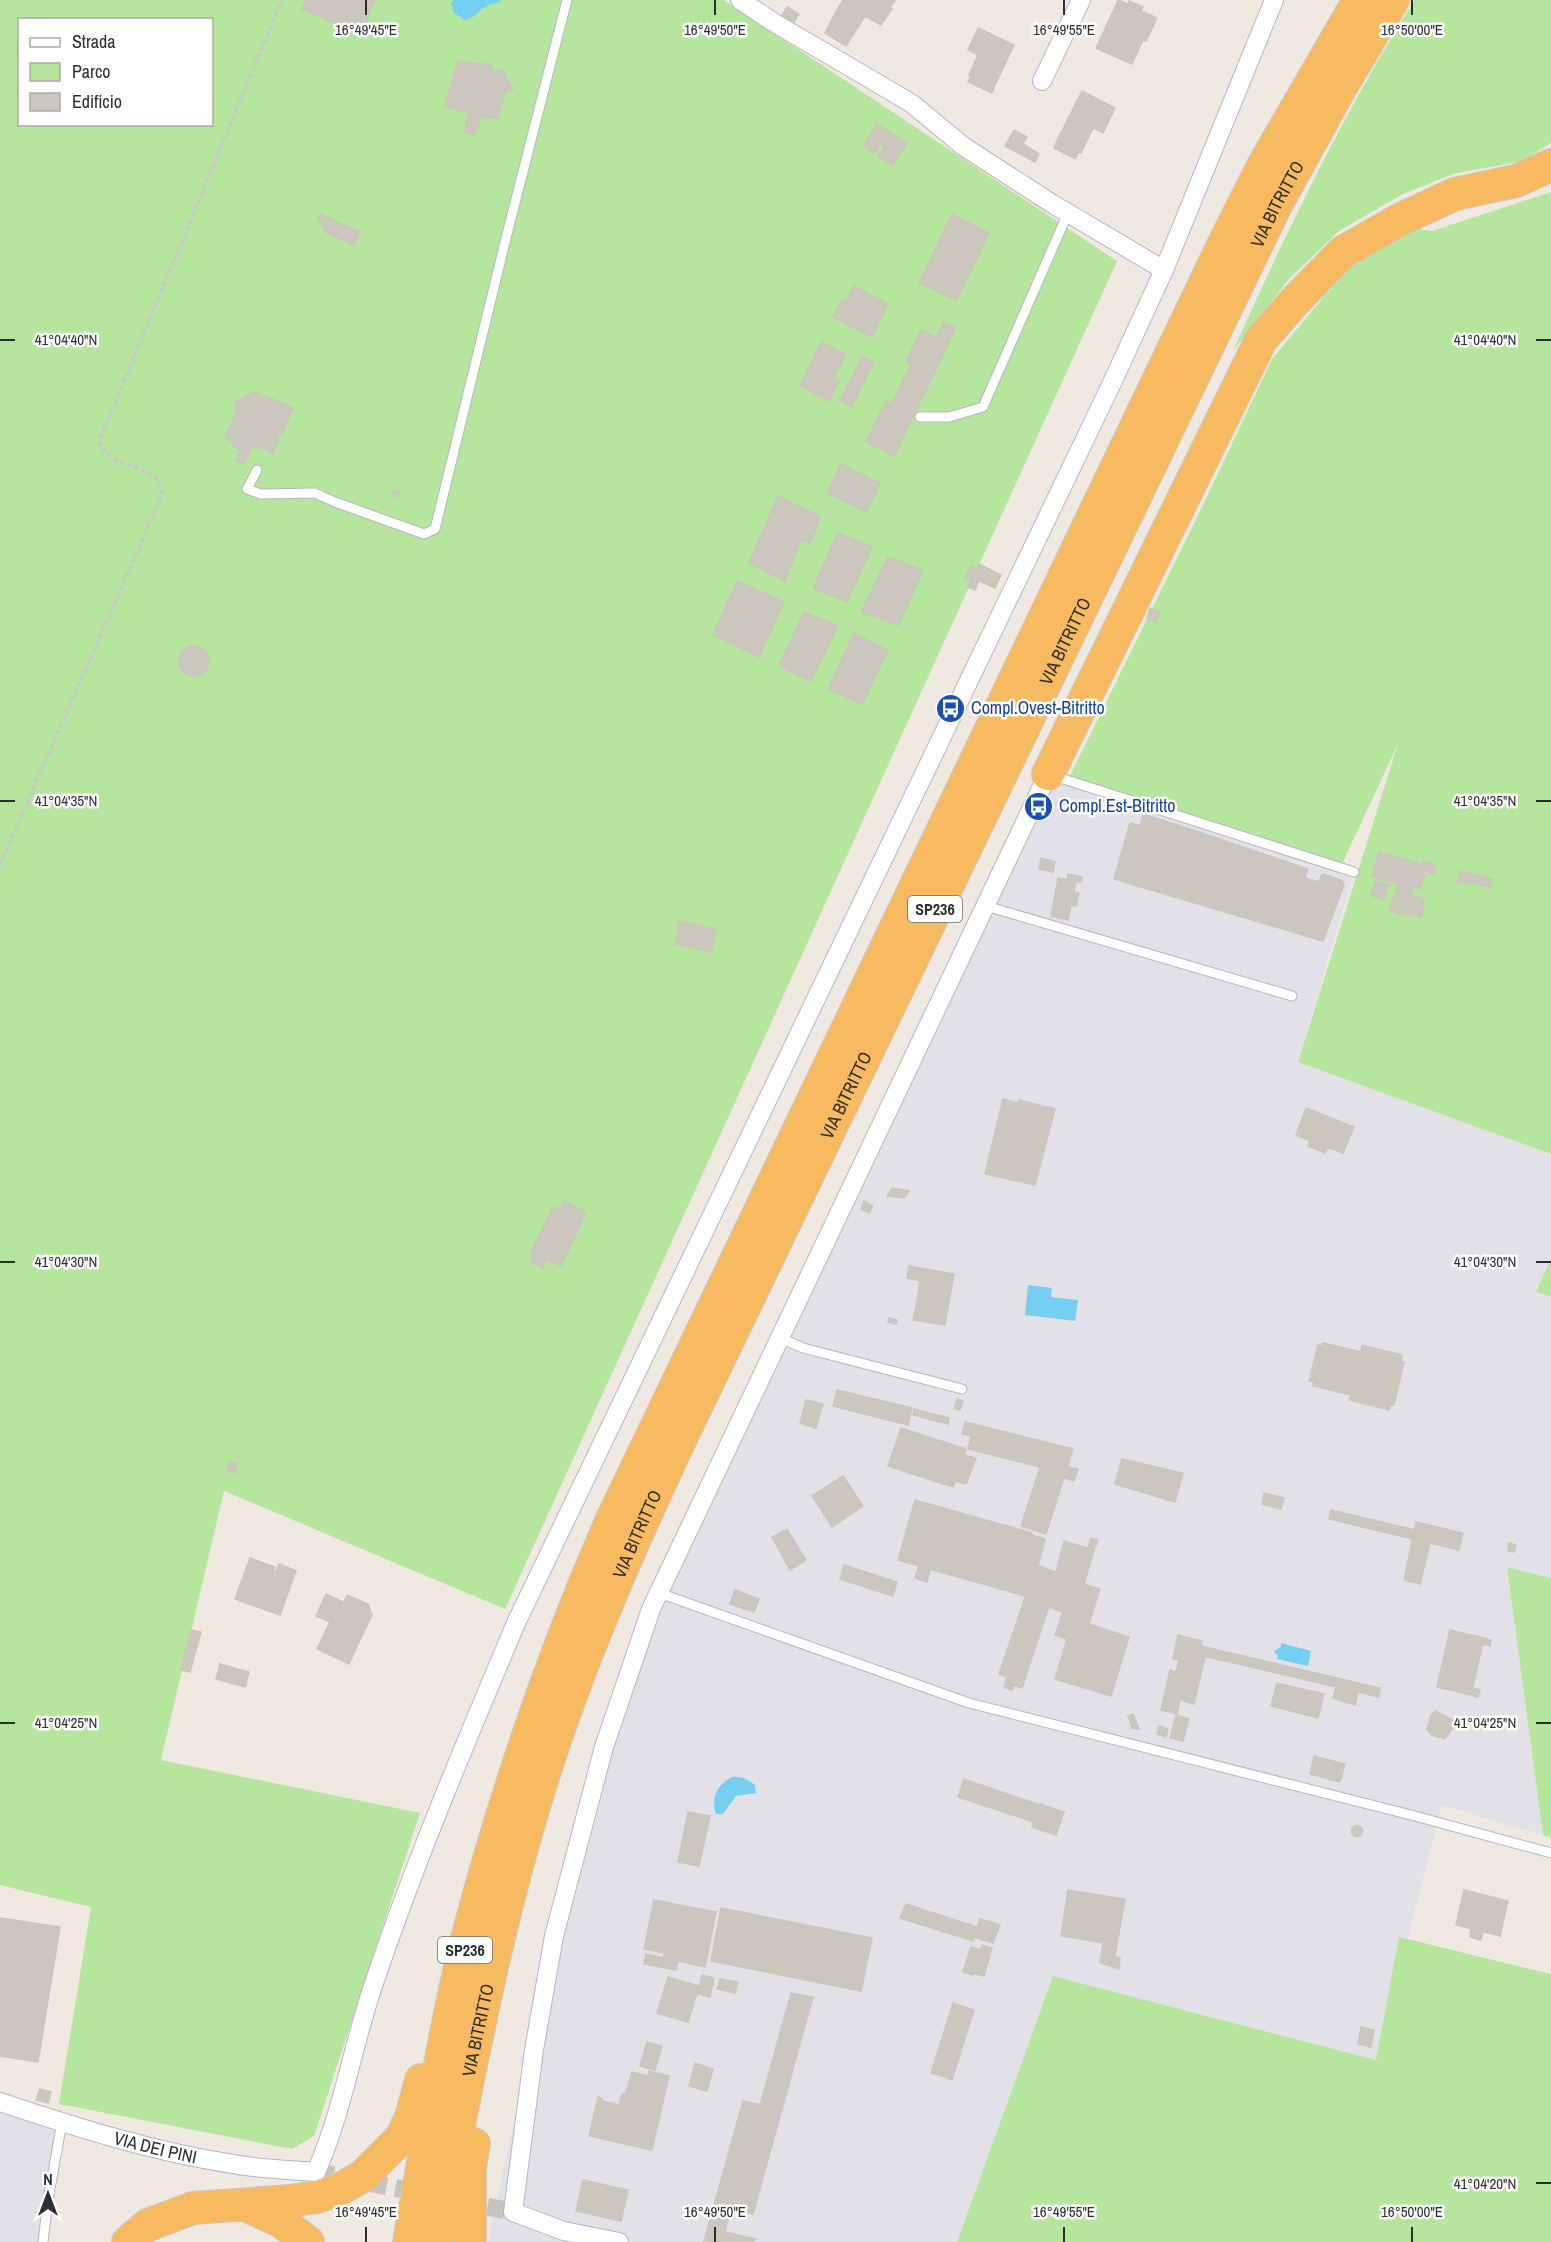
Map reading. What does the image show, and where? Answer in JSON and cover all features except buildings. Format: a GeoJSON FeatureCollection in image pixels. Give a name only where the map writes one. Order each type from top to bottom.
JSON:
{"type":"FeatureCollection","features":[{"type":"Feature","properties":{"kind":"highway","name":"VIA BITRITTO"},"geometry":{"type":"LineString","coordinates":[[436,2242],[499,1935],[559,1728],[610,1594],[642,1521],[987,801],[1276,205],[1341,87],[1393,0]]}},
{"type":"Feature","properties":{"kind":"highway"},"geometry":{"type":"LineString","coordinates":[[1229,302],[1298,200],[1383,49],[1415,0]]}},
{"type":"Feature","properties":{"kind":"highway","name":"VIA BITRITTO"},"geometry":{"type":"LineString","coordinates":[[409,2242],[448,2028],[468,1936],[517,1771],[582,1586],[1172,350],[1264,164],[1357,2]]}},
{"type":"Feature","properties":{"kind":"highway"},"geometry":{"type":"LineString","coordinates":[[1048,774],[1261,340],[1343,252],[1399,220],[1455,194],[1516,182],[1551,165]]}},
{"type":"Feature","properties":{"kind":"highway"},"geometry":{"type":"LineString","coordinates":[[128,2242],[148,2225],[193,2208],[290,2201],[317,2197],[342,2188],[363,2176],[402,2137],[420,2087],[441,1979],[484,1820],[503,1765],[553,1666]]}},
{"type":"Feature","properties":{"kind":"highway"},"geometry":{"type":"LineString","coordinates":[[470,2242],[470,2166],[517,1931],[525,1839]]}},
{"type":"Feature","properties":{"kind":"highway"},"geometry":{"type":"LineString","coordinates":[[241,2204],[280,2221],[308,2242]]}},
{"type":"Feature","properties":{"kind":"street"},"geometry":{"type":"LineString","coordinates":[[740,0],[911,104],[963,146],[1068,213],[1164,270],[1274,0]]}},
{"type":"Feature","properties":{"kind":"street"},"geometry":{"type":"LineString","coordinates":[[1042,81],[1081,0]]}},
{"type":"Feature","properties":{"kind":"street","name":"VIA DEI PINI"},"geometry":{"type":"LineString","coordinates":[[0,2102],[171,2152],[239,2165],[316,2172],[331,2139],[372,1990],[426,1838],[516,1623],[1111,385],[1164,270]]}},
{"type":"Feature","properties":{"kind":"street"},"geometry":{"type":"LineString","coordinates":[[619,2242],[564,2231],[513,2212],[534,2050],[555,1936],[604,1747],[651,1609],[1048,774]]}},
{"type":"Feature","properties":{"kind":"lane"},"geometry":{"type":"LineString","coordinates":[[257,470],[247,489],[261,494],[315,493],[424,534],[435,530],[506,237],[567,0]]}},
{"type":"Feature","properties":{"kind":"lane"},"geometry":{"type":"LineString","coordinates":[[920,417],[950,417],[983,407],[1068,213]]}},
{"type":"Feature","properties":{"kind":"lane"},"geometry":{"type":"LineString","coordinates":[[1048,774],[1354,872]]}},
{"type":"Feature","properties":{"kind":"lane"},"geometry":{"type":"LineString","coordinates":[[986,906],[1292,996]]}},
{"type":"Feature","properties":{"kind":"lane"},"geometry":{"type":"LineString","coordinates":[[780,1338],[803,1348],[962,1389]]}},
{"type":"Feature","properties":{"kind":"lane"},"geometry":{"type":"LineString","coordinates":[[659,1593],[969,1703],[1411,1815],[1551,1853]]}},
{"type":"Feature","properties":{"kind":"lane"},"geometry":{"type":"LineString","coordinates":[[43,2242],[62,2122]]}},
{"type":"Feature","properties":{"kind":"path"},"geometry":{"type":"LineString","coordinates":[[0,865],[163,493],[156,480],[137,467],[115,461],[102,449],[100,439],[282,0]]}},
{"type":"Feature","properties":{"kind":"shaded area"},"geometry":{"type":"Polygon","coordinates":[[[1048,774],[1354,872],[1298,1062],[1551,1154],[1551,1258],[1536,1291],[1551,1296],[1551,1578],[1507,1568],[1543,1835],[1442,1805],[1376,2060],[1053,1976],[957,2242],[488,2242],[554,1936],[659,1593],[1048,774]]]}},
{"type":"Feature","properties":{"kind":"shaded area"},"geometry":{"type":"Polygon","coordinates":[[[0,2101],[62,2122],[47,2242],[0,2242],[0,2101]]]}},
{"type":"Feature","properties":{"kind":"green space"},"geometry":{"type":"Polygon","coordinates":[[[0,0],[724,0],[1117,261],[505,1609],[224,1491],[161,1760],[420,1813],[314,2136],[292,2149],[59,2104],[91,1907],[0,1885],[0,0]]]}},
{"type":"Feature","properties":{"kind":"green space"},"geometry":{"type":"Polygon","coordinates":[[[1415,0],[1551,0],[1551,143],[1522,161],[1453,174],[1403,194],[1339,231],[1289,279],[1233,351],[1274,261],[1340,128],[1415,0]]]}},
{"type":"Feature","properties":{"kind":"green space"},"geometry":{"type":"Polygon","coordinates":[[[1551,192],[1551,1154],[1298,1062],[1398,744],[1340,868],[1068,780],[1272,359],[1321,300],[1362,256],[1403,227],[1432,231],[1551,192]]]}},
{"type":"Feature","properties":{"kind":"green space"},"geometry":{"type":"Polygon","coordinates":[[[1551,1258],[1551,1296],[1536,1292],[1551,1258]]]}},
{"type":"Feature","properties":{"kind":"green space"},"geometry":{"type":"Polygon","coordinates":[[[1507,1567],[1551,1578],[1551,1838],[1543,1835],[1507,1567]]]}},
{"type":"Feature","properties":{"kind":"green space"},"geometry":{"type":"Polygon","coordinates":[[[1399,1937],[1551,1974],[1551,2242],[957,2242],[1053,1976],[1376,2060],[1399,1937]]]}},
{"type":"Feature","properties":{"kind":"water"},"geometry":{"type":"Polygon","coordinates":[[[453,0],[502,0],[487,6],[472,18],[465,20],[454,13],[451,4],[453,0]]]}},
{"type":"Feature","properties":{"kind":"water"},"geometry":{"type":"Polygon","coordinates":[[[1028,1285],[1052,1288],[1051,1297],[1078,1300],[1075,1321],[1025,1315],[1028,1285]]]}},
{"type":"Feature","properties":{"kind":"water"},"geometry":{"type":"Polygon","coordinates":[[[1281,1643],[1311,1651],[1308,1666],[1277,1659],[1278,1656],[1274,1651],[1281,1647],[1281,1643]]]}},
{"type":"Feature","properties":{"kind":"water"},"geometry":{"type":"Polygon","coordinates":[[[732,1777],[742,1778],[755,1785],[756,1793],[736,1796],[723,1814],[716,1814],[714,1802],[716,1792],[732,1777]]]}},
{"type":"Feature","properties":{"kind":"tunnel"},"geometry":{"type":"LineString","coordinates":[[316,2172],[426,2194]]}},
{"type":"Feature","properties":{"kind":"tunnel"},"geometry":{"type":"LineString","coordinates":[[461,2201],[513,2212]]}},
{"type":"Feature","properties":{"kind":"place","name":"Compl.Ovest-Bitritto"},"geometry":{"type":"Point","coordinates":[950,708]}},
{"type":"Feature","properties":{"kind":"place","name":"Compl.Est-Bitritto"},"geometry":{"type":"Point","coordinates":[1038,806]}}]}
